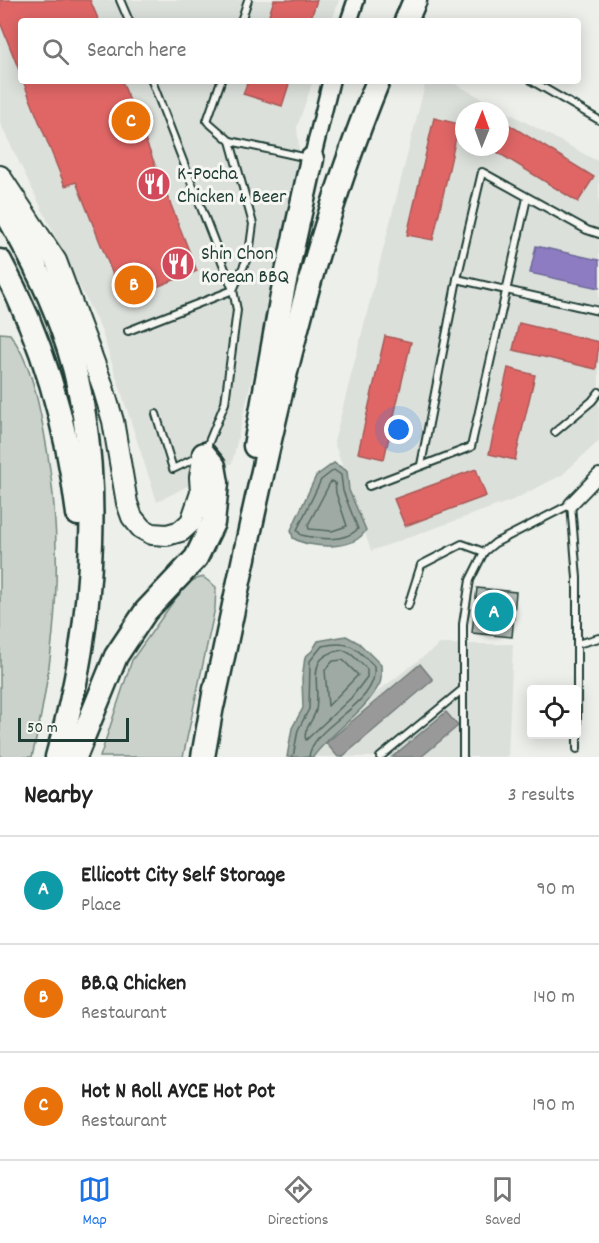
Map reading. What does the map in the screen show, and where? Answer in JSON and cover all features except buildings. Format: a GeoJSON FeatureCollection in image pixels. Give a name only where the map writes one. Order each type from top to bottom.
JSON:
{"type":"FeatureCollection","features":[{"type":"Feature","properties":{"kind":"highway"},"geometry":{"type":"LineString","coordinates":[[407,18],[415,0]]}},
{"type":"Feature","properties":{"kind":"highway"},"geometry":{"type":"LineString","coordinates":[[213,703],[300,313],[333,197],[377,84]]}},
{"type":"Feature","properties":{"kind":"highway"},"geometry":{"type":"LineString","coordinates":[[203,757],[272,347],[312,159]]}},
{"type":"Feature","properties":{"kind":"highway"},"geometry":{"type":"LineString","coordinates":[[0,202],[37,267],[63,331],[75,376],[85,430],[92,533],[75,680],[57,757]]}},
{"type":"Feature","properties":{"kind":"highway"},"geometry":{"type":"LineString","coordinates":[[0,261],[41,350],[66,432],[81,535],[82,630]]}},
{"type":"Feature","properties":{"kind":"highway"},"geometry":{"type":"LineString","coordinates":[[75,757],[116,656],[146,611],[196,558],[213,523],[218,483],[214,466],[204,454]]}},
{"type":"Feature","properties":{"kind":"main road"},"geometry":{"type":"LineString","coordinates":[[0,176],[56,261],[102,384],[113,421],[127,502],[132,517],[141,528],[152,534],[167,535],[181,531],[191,522],[201,494],[200,477],[204,454]]}},
{"type":"Feature","properties":{"kind":"street"},"geometry":{"type":"LineString","coordinates":[[350,18],[356,0]]}},
{"type":"Feature","properties":{"kind":"street"},"geometry":{"type":"LineString","coordinates":[[312,159],[331,84]]}},
{"type":"Feature","properties":{"kind":"street"},"geometry":{"type":"LineString","coordinates":[[571,504],[599,475]]}},
{"type":"Feature","properties":{"kind":"lane"},"geometry":{"type":"LineString","coordinates":[[120,0],[128,18]]}},
{"type":"Feature","properties":{"kind":"lane"},"geometry":{"type":"LineString","coordinates":[[243,18],[248,0]]}},
{"type":"Feature","properties":{"kind":"lane"},"geometry":{"type":"LineString","coordinates":[[153,84],[233,291],[237,310],[225,403],[204,454],[173,469],[156,414]]}},
{"type":"Feature","properties":{"kind":"lane"},"geometry":{"type":"LineString","coordinates":[[220,84],[207,121],[230,141],[312,159]]}},
{"type":"Feature","properties":{"kind":"lane"},"geometry":{"type":"LineString","coordinates":[[536,84],[599,120]]}},
{"type":"Feature","properties":{"kind":"lane"},"geometry":{"type":"LineString","coordinates":[[128,331],[233,291],[249,254],[253,224],[230,141]]}},
{"type":"Feature","properties":{"kind":"lane"},"geometry":{"type":"LineString","coordinates":[[421,465],[456,279],[482,172],[586,230],[599,234]]}},
{"type":"Feature","properties":{"kind":"lane"},"geometry":{"type":"LineString","coordinates":[[369,486],[471,447],[527,198]]}},
{"type":"Feature","properties":{"kind":"lane"},"geometry":{"type":"LineString","coordinates":[[456,279],[599,311]]}},
{"type":"Feature","properties":{"kind":"lane"},"geometry":{"type":"LineString","coordinates":[[555,432],[592,401],[599,392]]}},
{"type":"Feature","properties":{"kind":"lane"},"geometry":{"type":"LineString","coordinates":[[462,757],[463,624],[470,580],[484,552],[495,543],[571,504],[577,578],[577,749]]}},
{"type":"Feature","properties":{"kind":"lane"},"geometry":{"type":"LineString","coordinates":[[408,606],[421,565],[462,544],[484,552]]}},
{"type":"Feature","properties":{"kind":"lane"},"geometry":{"type":"LineString","coordinates":[[577,644],[599,638]]}},
{"type":"Feature","properties":{"kind":"lane"},"geometry":{"type":"LineString","coordinates":[[380,757],[463,689]]}},
{"type":"Feature","properties":{"kind":"shaded area"},"geometry":{"type":"Polygon","coordinates":[[[0,0],[339,0],[333,18],[18,18],[18,84],[312,84],[297,127],[301,171],[232,463],[157,502],[101,330],[0,123],[0,0]]]}},
{"type":"Feature","properties":{"kind":"shaded area"},"geometry":{"type":"Polygon","coordinates":[[[425,84],[456,84],[489,102],[455,102],[455,156],[509,156],[509,113],[599,162],[599,441],[562,475],[513,500],[371,551],[334,442],[425,84]]]}},
{"type":"Feature","properties":{"kind":"shaded area"},"geometry":{"type":"Polygon","coordinates":[[[0,333],[10,334],[23,356],[32,381],[44,432],[55,514],[56,595],[53,635],[41,716],[32,757],[0,757],[0,333]]]}},
{"type":"Feature","properties":{"kind":"shaded area"},"geometry":{"type":"Polygon","coordinates":[[[203,577],[216,587],[215,608],[183,757],[100,757],[132,660],[187,582],[203,577]]]}},
{"type":"Feature","properties":{"kind":"shaded area"},"geometry":{"type":"Polygon","coordinates":[[[440,644],[513,644],[508,757],[301,757],[311,742],[440,644]]]}},
{"type":"Feature","properties":{"kind":"water"},"geometry":{"type":"Polygon","coordinates":[[[334,463],[347,471],[349,490],[366,530],[352,542],[342,545],[321,546],[301,542],[293,538],[291,530],[316,476],[334,463]]]}},
{"type":"Feature","properties":{"kind":"water"},"geometry":{"type":"Polygon","coordinates":[[[346,636],[359,643],[381,665],[380,683],[358,712],[313,757],[287,757],[292,728],[303,708],[302,679],[305,657],[318,641],[346,636]]]}},
{"type":"Feature","properties":{"kind":"place","name":"Hot N Roll AYCE Hot Pot"},"geometry":{"type":"Point","coordinates":[131,121]}},
{"type":"Feature","properties":{"kind":"place","name":"K-Pocha Chicken & Beer"},"geometry":{"type":"Point","coordinates":[154,184]}},
{"type":"Feature","properties":{"kind":"place","name":"Shin Chon Korean BBQ"},"geometry":{"type":"Point","coordinates":[178,264]}},
{"type":"Feature","properties":{"kind":"place","name":"BB.Q Chicken"},"geometry":{"type":"Point","coordinates":[134,285]}},
{"type":"Feature","properties":{"kind":"place","name":"Ellicott City Self Storage"},"geometry":{"type":"Point","coordinates":[494,612]}}]}
